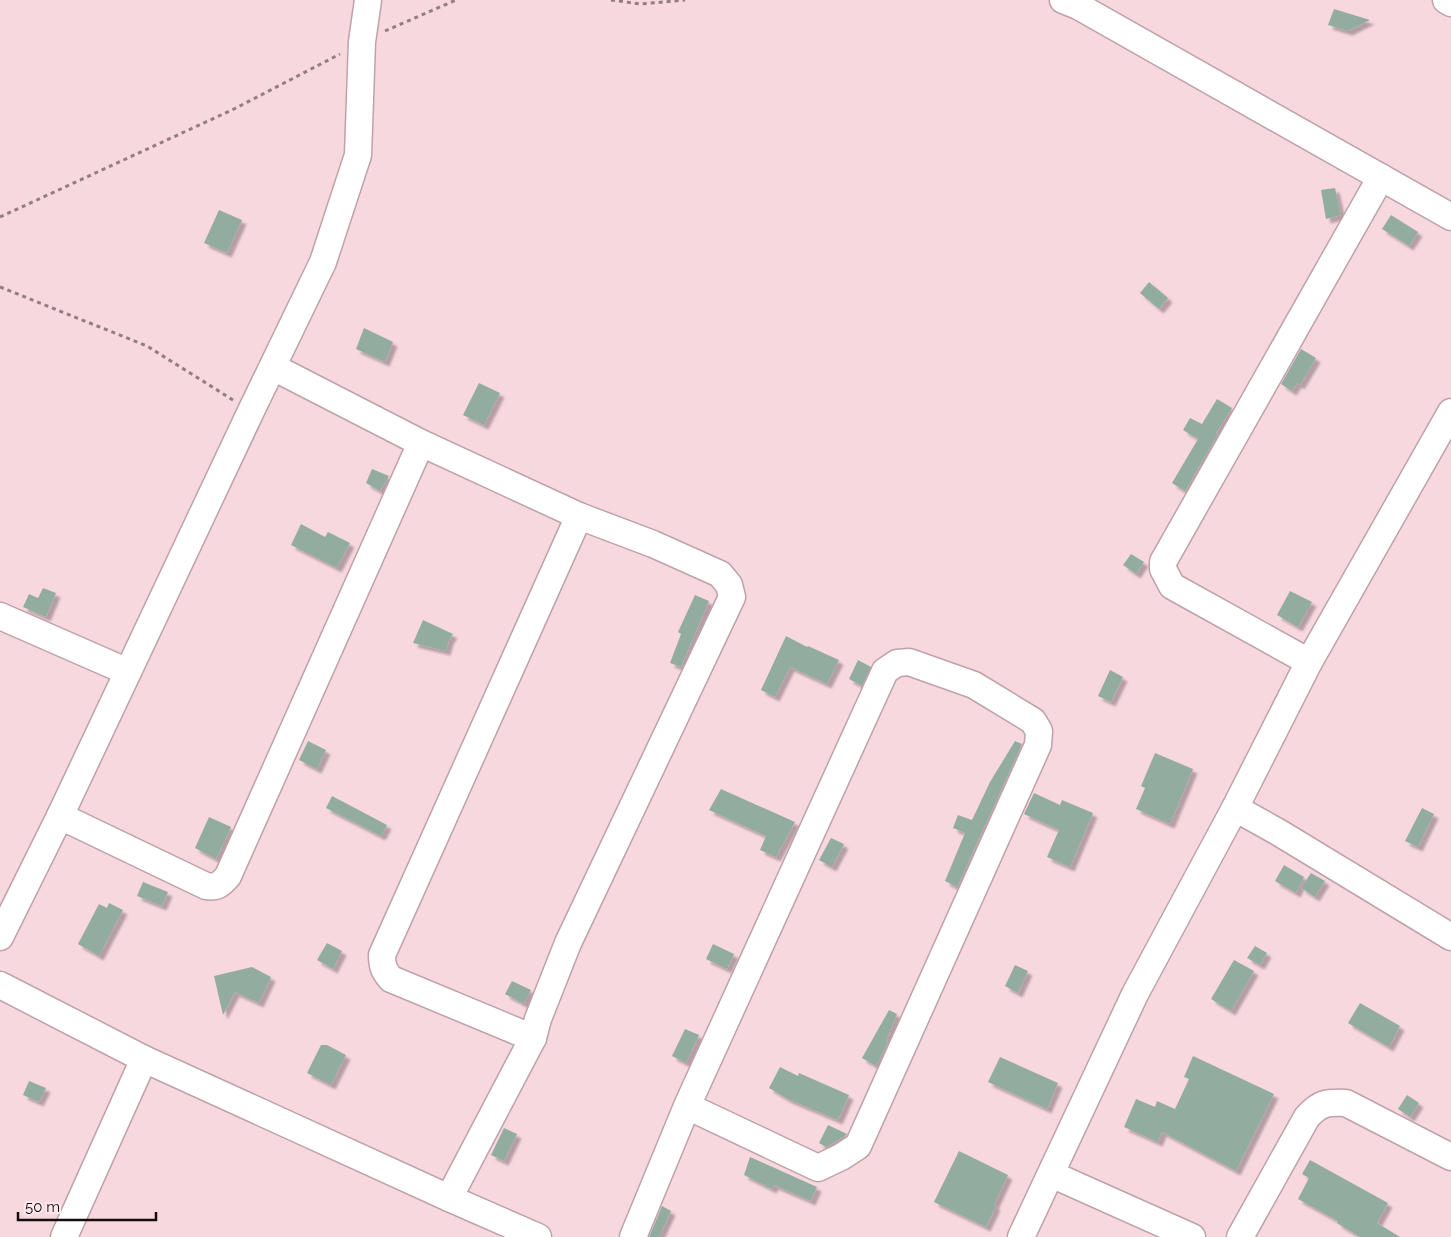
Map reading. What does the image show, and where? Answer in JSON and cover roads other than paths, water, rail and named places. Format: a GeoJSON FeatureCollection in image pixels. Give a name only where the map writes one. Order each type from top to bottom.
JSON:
{"type":"FeatureCollection","features":[{"type":"Feature","properties":{"kind":"street"},"geometry":{"type":"LineString","coordinates":[[0,937],[60,816],[323,262],[358,155],[362,42],[368,0]]}},
{"type":"Feature","properties":{"kind":"street"},"geometry":{"type":"LineString","coordinates":[[1062,0],[1078,6],[1451,217]]}},
{"type":"Feature","properties":{"kind":"street"},"geometry":{"type":"LineString","coordinates":[[1446,0],[1451,3]]}},
{"type":"Feature","properties":{"kind":"street"},"geometry":{"type":"LineString","coordinates":[[1309,662],[1172,586],[1163,569],[1163,562],[1381,177]]}},
{"type":"Feature","properties":{"kind":"street"},"geometry":{"type":"LineString","coordinates":[[273,367],[420,443],[579,516],[653,544],[720,574],[729,585],[732,597],[568,943],[538,1019],[534,1038],[449,1198]]}},
{"type":"Feature","properties":{"kind":"street"},"geometry":{"type":"LineString","coordinates":[[1021,1237],[1135,994],[1235,808],[1309,662],[1451,412]]}},
{"type":"Feature","properties":{"kind":"street"},"geometry":{"type":"LineString","coordinates":[[60,816],[206,886],[214,887],[222,884],[228,876],[420,443]]}},
{"type":"Feature","properties":{"kind":"street"},"geometry":{"type":"LineString","coordinates":[[534,1038],[391,979],[385,972],[382,955],[579,516]]}},
{"type":"Feature","properties":{"kind":"street"},"geometry":{"type":"LineString","coordinates":[[0,616],[128,672]]}},
{"type":"Feature","properties":{"kind":"street"},"geometry":{"type":"LineString","coordinates":[[633,1237],[687,1106],[886,671],[897,663],[909,662],[974,685],[1033,721],[1039,731],[1038,745],[858,1146],[818,1168],[687,1106]]}},
{"type":"Feature","properties":{"kind":"street"},"geometry":{"type":"LineString","coordinates":[[1235,808],[1451,937]]}},
{"type":"Feature","properties":{"kind":"street"},"geometry":{"type":"LineString","coordinates":[[0,985],[144,1059],[538,1237]]}},
{"type":"Feature","properties":{"kind":"street"},"geometry":{"type":"LineString","coordinates":[[64,1237],[144,1059]]}},
{"type":"Feature","properties":{"kind":"street"},"geometry":{"type":"LineString","coordinates":[[1240,1237],[1306,1117],[1317,1107],[1328,1102],[1346,1103],[1451,1158]]}},
{"type":"Feature","properties":{"kind":"street"},"geometry":{"type":"LineString","coordinates":[[1051,1174],[1192,1237]]}}]}
